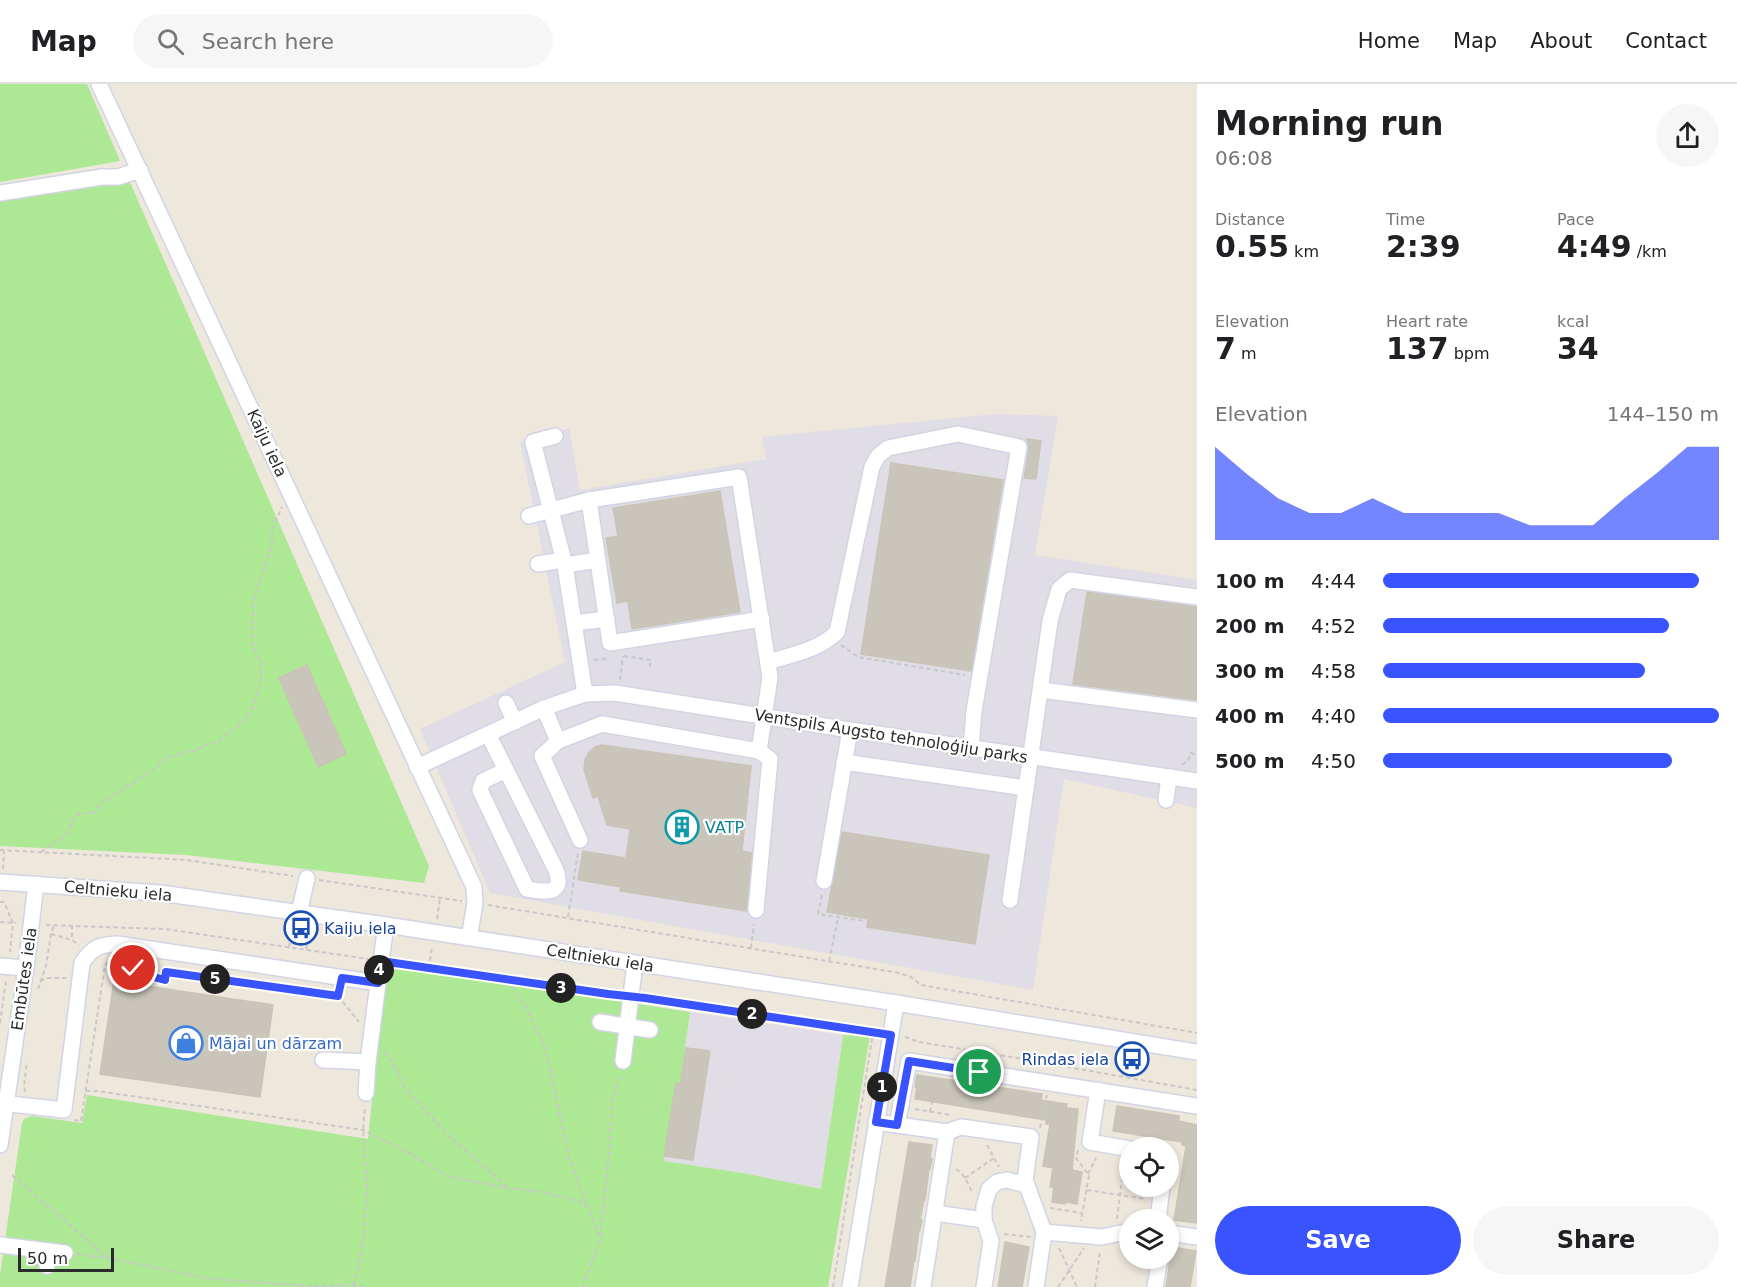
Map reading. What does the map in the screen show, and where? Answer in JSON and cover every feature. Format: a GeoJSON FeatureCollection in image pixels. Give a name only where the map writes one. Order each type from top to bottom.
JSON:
{"type":"FeatureCollection","features":[{"type":"Feature","properties":{"kind":"street","name":"Kaiju iela"},"geometry":{"type":"LineString","coordinates":[[99,84],[474,887],[475,903],[470,938]]}},
{"type":"Feature","properties":{"kind":"street"},"geometry":{"type":"LineString","coordinates":[[0,193],[102,177],[118,177],[140,170]]}},
{"type":"Feature","properties":{"kind":"street"},"geometry":{"type":"LineString","coordinates":[[768,662],[815,647],[837,632],[872,466],[878,456],[888,448],[958,434],[1019,447],[974,711],[971,748]]}},
{"type":"Feature","properties":{"kind":"street"},"geometry":{"type":"LineString","coordinates":[[555,436],[533,442],[564,562],[585,694]]}},
{"type":"Feature","properties":{"kind":"street"},"geometry":{"type":"LineString","coordinates":[[529,516],[589,500],[739,477],[770,677],[759,751]]}},
{"type":"Feature","properties":{"kind":"street"},"geometry":{"type":"LineString","coordinates":[[589,500],[610,643],[762,619]]}},
{"type":"Feature","properties":{"kind":"street"},"geometry":{"type":"LineString","coordinates":[[538,564],[598,560]]}},
{"type":"Feature","properties":{"kind":"street"},"geometry":{"type":"LineString","coordinates":[[1010,900],[1050,621],[1059,589],[1070,580],[1197,597]]}},
{"type":"Feature","properties":{"kind":"street"},"geometry":{"type":"LineString","coordinates":[[574,623],[607,619]]}},
{"type":"Feature","properties":{"kind":"street"},"geometry":{"type":"LineString","coordinates":[[1041,690],[1197,710]]}},
{"type":"Feature","properties":{"kind":"street","name":"Ventspils Augsto tehnoloģiju parks"},"geometry":{"type":"LineString","coordinates":[[417,767],[544,708],[585,694],[615,693],[1197,782]]}},
{"type":"Feature","properties":{"kind":"street"},"geometry":{"type":"LineString","coordinates":[[506,703],[515,722]]}},
{"type":"Feature","properties":{"kind":"street"},"geometry":{"type":"LineString","coordinates":[[544,708],[558,741]]}},
{"type":"Feature","properties":{"kind":"street"},"geometry":{"type":"LineString","coordinates":[[580,840],[542,756],[558,741],[602,724],[759,751],[770,759],[756,910]]}},
{"type":"Feature","properties":{"kind":"street"},"geometry":{"type":"LineString","coordinates":[[824,881],[850,730]]}},
{"type":"Feature","properties":{"kind":"street"},"geometry":{"type":"LineString","coordinates":[[488,734],[506,770],[556,870],[559,879],[553,891],[547,893],[527,890],[480,790],[483,781],[506,770]]}},
{"type":"Feature","properties":{"kind":"street"},"geometry":{"type":"LineString","coordinates":[[844,762],[1026,788]]}},
{"type":"Feature","properties":{"kind":"street"},"geometry":{"type":"LineString","coordinates":[[1166,800],[1169,777]]}},
{"type":"Feature","properties":{"kind":"street"},"geometry":{"type":"LineString","coordinates":[[299,913],[307,878]]}},
{"type":"Feature","properties":{"kind":"street","name":"Celtnieku iela"},"geometry":{"type":"LineString","coordinates":[[0,882],[160,893],[386,925],[896,1003],[1197,1052]]}},
{"type":"Feature","properties":{"kind":"street","name":"Embūtes iela"},"geometry":{"type":"LineString","coordinates":[[0,1144],[3,1103],[26,968],[36,884]]}},
{"type":"Feature","properties":{"kind":"street"},"geometry":{"type":"LineString","coordinates":[[366,1093],[386,925]]}},
{"type":"Feature","properties":{"kind":"street"},"geometry":{"type":"LineString","coordinates":[[3,1103],[64,1110],[82,963],[90,952],[101,945],[117,944],[378,983]]}},
{"type":"Feature","properties":{"kind":"street"},"geometry":{"type":"LineString","coordinates":[[623,1061],[635,963]]}},
{"type":"Feature","properties":{"kind":"street"},"geometry":{"type":"LineString","coordinates":[[0,966],[26,968]]}},
{"type":"Feature","properties":{"kind":"street"},"geometry":{"type":"LineString","coordinates":[[850,1287],[896,1003]]}},
{"type":"Feature","properties":{"kind":"street"},"geometry":{"type":"LineString","coordinates":[[600,1022],[650,1030]]}},
{"type":"Feature","properties":{"kind":"street"},"geometry":{"type":"LineString","coordinates":[[323,1060],[368,1062]]}},
{"type":"Feature","properties":{"kind":"street"},"geometry":{"type":"LineString","coordinates":[[897,1125],[909,1061],[1197,1106]]}},
{"type":"Feature","properties":{"kind":"street"},"geometry":{"type":"LineString","coordinates":[[1098,1090],[1090,1142],[1119,1147]]}},
{"type":"Feature","properties":{"kind":"street"},"geometry":{"type":"LineString","coordinates":[[876,1122],[947,1132],[961,1127],[1031,1137],[1025,1180],[1046,1234],[1036,1287]]}},
{"type":"Feature","properties":{"kind":"street"},"geometry":{"type":"LineString","coordinates":[[923,1287],[947,1132]]}},
{"type":"Feature","properties":{"kind":"street"},"geometry":{"type":"LineString","coordinates":[[984,1287],[991,1241],[984,1220],[984,1206],[989,1189],[997,1182],[1006,1180],[1026,1185]]}},
{"type":"Feature","properties":{"kind":"street"},"geometry":{"type":"LineString","coordinates":[[935,1213],[984,1220]]}},
{"type":"Feature","properties":{"kind":"street"},"geometry":{"type":"LineString","coordinates":[[1046,1234],[1108,1232]]}},
{"type":"Feature","properties":{"kind":"street"},"geometry":{"type":"LineString","coordinates":[[1179,1235],[1197,1237]]}},
{"type":"Feature","properties":{"kind":"street"},"geometry":{"type":"LineString","coordinates":[[0,1245],[48,1258],[65,1253]]}},
{"type":"Feature","properties":{"kind":"street"},"geometry":{"type":"LineString","coordinates":[[1155,1287],[1158,1269]]}},
{"type":"Feature","properties":{"kind":"path"},"geometry":{"type":"LineString","coordinates":[[41,852],[66,835],[74,817],[95,812],[101,803],[157,767],[168,757],[218,741],[241,724],[252,709],[261,682],[261,664],[253,644],[253,601],[272,546],[272,529],[285,500]]}},
{"type":"Feature","properties":{"kind":"path"},"geometry":{"type":"LineString","coordinates":[[831,638],[858,657],[969,676]]}},
{"type":"Feature","properties":{"kind":"path"},"geometry":{"type":"LineString","coordinates":[[620,684],[623,656],[651,660],[649,669]]}},
{"type":"Feature","properties":{"kind":"path"},"geometry":{"type":"LineString","coordinates":[[591,660],[612,657]]}},
{"type":"Feature","properties":{"kind":"path"},"geometry":{"type":"LineString","coordinates":[[1183,765],[1191,753],[1197,754]]}},
{"type":"Feature","properties":{"kind":"path"},"geometry":{"type":"LineString","coordinates":[[568,917],[580,840]]}},
{"type":"Feature","properties":{"kind":"path"},"geometry":{"type":"LineString","coordinates":[[0,850],[187,860],[568,917],[900,973],[911,976],[921,985],[1197,1033]]}},
{"type":"Feature","properties":{"kind":"path"},"geometry":{"type":"LineString","coordinates":[[824,881],[818,914],[864,921]]}},
{"type":"Feature","properties":{"kind":"path"},"geometry":{"type":"LineString","coordinates":[[436,925],[440,898]]}},
{"type":"Feature","properties":{"kind":"path"},"geometry":{"type":"LineString","coordinates":[[0,902],[4,902],[13,923]]}},
{"type":"Feature","properties":{"kind":"path"},"geometry":{"type":"LineString","coordinates":[[751,948],[756,910]]}},
{"type":"Feature","properties":{"kind":"path"},"geometry":{"type":"LineString","coordinates":[[829,961],[838,918]]}},
{"type":"Feature","properties":{"kind":"path"},"geometry":{"type":"LineString","coordinates":[[0,922],[165,929],[873,1032],[1197,1090]]}},
{"type":"Feature","properties":{"kind":"path"},"geometry":{"type":"LineString","coordinates":[[38,989],[46,966],[54,925]]}},
{"type":"Feature","properties":{"kind":"path"},"geometry":{"type":"LineString","coordinates":[[72,925],[72,940]]}},
{"type":"Feature","properties":{"kind":"path"},"geometry":{"type":"LineString","coordinates":[[290,947],[292,927],[309,930],[306,950]]}},
{"type":"Feature","properties":{"kind":"path"},"geometry":{"type":"LineString","coordinates":[[429,968],[433,941]]}},
{"type":"Feature","properties":{"kind":"path"},"geometry":{"type":"LineString","coordinates":[[71,1119],[81,1121],[105,965],[109,961],[120,959],[146,975],[165,980],[169,952]]}},
{"type":"Feature","properties":{"kind":"path"},"geometry":{"type":"LineString","coordinates":[[166,972],[338,996],[393,1063],[411,1095],[447,1134],[507,1188]]}},
{"type":"Feature","properties":{"kind":"path"},"geometry":{"type":"LineString","coordinates":[[338,996],[342,978]]}},
{"type":"Feature","properties":{"kind":"path"},"geometry":{"type":"LineString","coordinates":[[508,980],[529,1013],[546,1050],[569,1158],[600,1238]]}},
{"type":"Feature","properties":{"kind":"path"},"geometry":{"type":"LineString","coordinates":[[833,1287],[873,1032]]}},
{"type":"Feature","properties":{"kind":"path"},"geometry":{"type":"LineString","coordinates":[[29,1054],[24,1086],[29,1106]]}},
{"type":"Feature","properties":{"kind":"path"},"geometry":{"type":"LineString","coordinates":[[584,1287],[600,1238],[612,1103],[623,1061]]}},
{"type":"Feature","properties":{"kind":"path"},"geometry":{"type":"LineString","coordinates":[[86,1091],[97,1090],[363,1130],[408,1152],[447,1176],[507,1188],[543,1192],[579,1201],[588,1208]]}},
{"type":"Feature","properties":{"kind":"path"},"geometry":{"type":"LineString","coordinates":[[354,1285],[362,1251],[367,1189],[363,1130],[366,1093]]}},
{"type":"Feature","properties":{"kind":"path"},"geometry":{"type":"LineString","coordinates":[[979,1130],[1006,1180]]}},
{"type":"Feature","properties":{"kind":"path"},"geometry":{"type":"LineString","coordinates":[[1088,1174],[1103,1145]]}},
{"type":"Feature","properties":{"kind":"path"},"geometry":{"type":"LineString","coordinates":[[1078,1147],[1077,1158],[1089,1175],[1082,1213]]}},
{"type":"Feature","properties":{"kind":"path"},"geometry":{"type":"LineString","coordinates":[[965,1178],[994,1158]]}},
{"type":"Feature","properties":{"kind":"path"},"geometry":{"type":"LineString","coordinates":[[942,1164],[947,1164],[959,1171],[969,1184],[972,1193]]}},
{"type":"Feature","properties":{"kind":"path"},"geometry":{"type":"LineString","coordinates":[[12,1175],[108,1258]]}},
{"type":"Feature","properties":{"kind":"path"},"geometry":{"type":"LineString","coordinates":[[1087,1190],[1119,1195],[1095,1287]]}},
{"type":"Feature","properties":{"kind":"path"},"geometry":{"type":"LineString","coordinates":[[1127,1197],[1160,1205]]}},
{"type":"Feature","properties":{"kind":"path"},"geometry":{"type":"LineString","coordinates":[[1058,1287],[1069,1270],[1108,1232],[1160,1205]]}},
{"type":"Feature","properties":{"kind":"path"},"geometry":{"type":"LineString","coordinates":[[1050,1209],[1082,1213],[1108,1232]]}},
{"type":"Feature","properties":{"kind":"path"},"geometry":{"type":"LineString","coordinates":[[991,1241],[1003,1234],[1046,1234],[1077,1287]]}},
{"type":"Feature","properties":{"kind":"path"},"geometry":{"type":"LineString","coordinates":[[65,1253],[108,1258],[212,1279],[365,1287]]}},
{"type":"Feature","properties":{"kind":"shaded area"},"geometry":{"type":"Polygon","coordinates":[[[996,414],[1058,416],[1035,555],[1197,580],[1197,808],[1064,779],[1033,990],[490,893],[420,729],[565,662],[520,442],[569,428],[580,490],[766,459],[762,437],[996,414]]]}},
{"type":"Feature","properties":{"kind":"shaded area"},"geometry":{"type":"Polygon","coordinates":[[[690,1012],[843,1035],[821,1189],[748,1174],[663,1161],[676,1083],[680,1083],[690,1012]]]}},
{"type":"Feature","properties":{"kind":"green space"},"geometry":{"type":"Polygon","coordinates":[[[0,84],[87,84],[120,161],[0,182],[0,84]]]}},
{"type":"Feature","properties":{"kind":"green space"},"geometry":{"type":"Polygon","coordinates":[[[126,173],[429,866],[424,883],[186,855],[0,846],[0,196],[126,173]]]}},
{"type":"Feature","properties":{"kind":"green space"},"geometry":{"type":"Polygon","coordinates":[[[386,965],[690,1012],[680,1084],[676,1083],[664,1161],[748,1174],[821,1189],[843,1035],[870,1036],[828,1287],[0,1287],[22,1123],[24,1119],[31,1116],[82,1123],[87,1095],[368,1139],[386,965]]]}},
{"type":"Feature","properties":{"kind":"building"},"geometry":{"type":"Polygon","coordinates":[[[1027,439],[1041,441],[1036,479],[1024,478],[1029,449],[1027,439]]]}},
{"type":"Feature","properties":{"kind":"building"},"geometry":{"type":"Polygon","coordinates":[[[891,463],[1003,480],[971,671],[861,654],[891,463]]]}},
{"type":"Feature","properties":{"kind":"building"},"geometry":{"type":"Polygon","coordinates":[[[720,491],[740,612],[632,629],[628,601],[617,603],[606,538],[618,536],[613,508],[720,491]]]}},
{"type":"Feature","properties":{"kind":"building"},"geometry":{"type":"Polygon","coordinates":[[[1087,592],[1197,607],[1197,700],[1073,684],[1087,592]]]}},
{"type":"Feature","properties":{"kind":"building"},"geometry":{"type":"Polygon","coordinates":[[[307,665],[346,754],[318,767],[279,678],[307,665]]]}},
{"type":"Feature","properties":{"kind":"building","name":"VATP"},"geometry":{"type":"Polygon","coordinates":[[[602,745],[751,766],[742,851],[752,853],[746,911],[620,891],[621,887],[578,880],[583,851],[626,858],[630,829],[607,825],[598,796],[593,798],[584,770],[589,752],[602,745]]]}},
{"type":"Feature","properties":{"kind":"building"},"geometry":{"type":"Polygon","coordinates":[[[842,832],[989,855],[975,944],[867,927],[868,919],[827,912],[842,832]]]}},
{"type":"Feature","properties":{"kind":"building","name":"Mājai un dārzam"},"geometry":{"type":"Polygon","coordinates":[[[114,981],[273,1005],[260,1097],[100,1074],[114,981]]]}},
{"type":"Feature","properties":{"kind":"building"},"geometry":{"type":"Polygon","coordinates":[[[686,1048],[710,1051],[693,1160],[664,1156],[676,1083],[680,1084],[686,1048]]]}},
{"type":"Feature","properties":{"kind":"building"},"geometry":{"type":"Polygon","coordinates":[[[917,1075],[1042,1094],[1041,1100],[1067,1104],[1066,1108],[1078,1109],[1072,1170],[1082,1172],[1077,1204],[1052,1202],[1054,1187],[1050,1187],[1053,1168],[1043,1166],[1050,1124],[1046,1124],[1046,1120],[915,1099],[917,1075]]]}},
{"type":"Feature","properties":{"kind":"building"},"geometry":{"type":"Polygon","coordinates":[[[1117,1106],[1179,1116],[1179,1121],[1197,1125],[1197,1223],[1179,1221],[1179,1209],[1176,1209],[1186,1146],[1179,1142],[1179,1137],[1151,1137],[1113,1131],[1117,1106]]]}},
{"type":"Feature","properties":{"kind":"building"},"geometry":{"type":"Polygon","coordinates":[[[909,1142],[932,1145],[930,1158],[932,1159],[920,1220],[922,1220],[910,1287],[885,1287],[909,1142]]]}},
{"type":"Feature","properties":{"kind":"building"},"geometry":{"type":"Polygon","coordinates":[[[1005,1242],[1029,1247],[1022,1287],[998,1287],[1005,1242]]]}},
{"type":"Feature","properties":{"kind":"building"},"geometry":{"type":"Polygon","coordinates":[[[1179,1248],[1196,1251],[1190,1287],[1166,1287],[1169,1269],[1179,1269],[1179,1248]]]}},
{"type":"Feature","properties":{"kind":"place","name":"VATP"},"geometry":{"type":"Point","coordinates":[682,827]}},
{"type":"Feature","properties":{"kind":"place","name":"Kaiju iela"},"geometry":{"type":"Point","coordinates":[301,928]}},
{"type":"Feature","properties":{"kind":"place","name":"Mājai un dārzam"},"geometry":{"type":"Point","coordinates":[186,1043]}},
{"type":"Feature","properties":{"kind":"place","name":"Rindas iela"},"geometry":{"type":"Point","coordinates":[1132,1059]}},
{"type":"Feature","properties":{"kind":"route"},"geometry":{"type":"LineString","coordinates":[[133,968],[146,975],[165,980],[166,972],[338,996],[342,978],[378,983],[381,961],[891,1035],[876,1122],[897,1125],[909,1061],[979,1072]]}}]}
